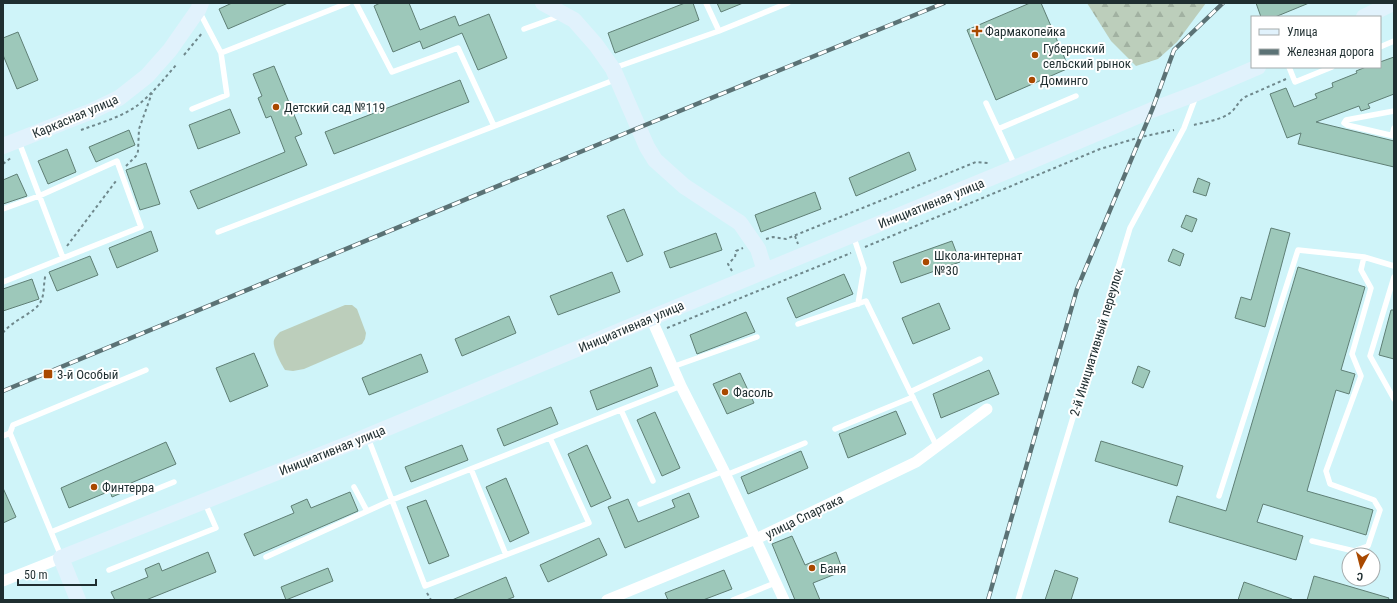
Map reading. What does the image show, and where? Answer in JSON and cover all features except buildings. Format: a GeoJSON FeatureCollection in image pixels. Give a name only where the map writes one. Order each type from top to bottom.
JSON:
{"type":"FeatureCollection","features":[{"type":"Feature","properties":{"kind":"main road"},"geometry":{"type":"LineString","coordinates":[[543,3],[574,20],[592,40],[615,74],[647,147],[655,160],[684,186],[740,223],[758,249],[765,271]]}},
{"type":"Feature","properties":{"kind":"main road"},"geometry":{"type":"LineString","coordinates":[[1366,16],[1392,3]]}},
{"type":"Feature","properties":{"kind":"main road","name":"Каркасная улица"},"geometry":{"type":"LineString","coordinates":[[3,146],[21,146],[119,98],[147,76],[170,50],[200,6]]}},
{"type":"Feature","properties":{"kind":"main road","name":"Инициативная улица"},"geometry":{"type":"LineString","coordinates":[[61,558],[367,436],[654,325],[738,282],[765,271],[855,242],[1000,183],[1016,168],[1256,68]]}},
{"type":"Feature","properties":{"kind":"main road"},"geometry":{"type":"LineString","coordinates":[[61,558],[78,600]]}},
{"type":"Feature","properties":{"kind":"street"},"geometry":{"type":"LineString","coordinates":[[654,325],[672,367],[725,473],[784,600]]}},
{"type":"Feature","properties":{"kind":"street","name":"улица Спартака"},"geometry":{"type":"LineString","coordinates":[[607,600],[756,539],[916,462],[987,409]]}},
{"type":"Feature","properties":{"kind":"street","name":"Инициативная улица"},"geometry":{"type":"LineString","coordinates":[[3,581],[61,558]]}},
{"type":"Feature","properties":{"kind":"lane"},"geometry":{"type":"LineString","coordinates":[[221,53],[348,3]]}},
{"type":"Feature","properties":{"kind":"lane"},"geometry":{"type":"LineString","coordinates":[[356,3],[392,72],[458,48],[494,126]]}},
{"type":"Feature","properties":{"kind":"lane"},"geometry":{"type":"LineString","coordinates":[[706,3],[718,31]]}},
{"type":"Feature","properties":{"kind":"lane"},"geometry":{"type":"LineString","coordinates":[[218,232],[494,126],[615,74],[788,3]]}},
{"type":"Feature","properties":{"kind":"lane"},"geometry":{"type":"LineString","coordinates":[[192,109],[227,95],[221,53],[200,6]]}},
{"type":"Feature","properties":{"kind":"lane"},"geometry":{"type":"LineString","coordinates":[[524,29],[564,15]]}},
{"type":"Feature","properties":{"kind":"lane"},"geometry":{"type":"LineString","coordinates":[[1381,47],[1394,41]]}},
{"type":"Feature","properties":{"kind":"lane"},"geometry":{"type":"LineString","coordinates":[[1289,68],[1295,82],[1330,68]]}},
{"type":"Feature","properties":{"kind":"lane","name":"2-й Инициативный переулок"},"geometry":{"type":"LineString","coordinates":[[1018,600],[1130,228],[1184,128],[1197,93]]}},
{"type":"Feature","properties":{"kind":"lane"},"geometry":{"type":"LineString","coordinates":[[998,129],[1076,96]]}},
{"type":"Feature","properties":{"kind":"lane"},"geometry":{"type":"LineString","coordinates":[[986,103],[1016,168]]}},
{"type":"Feature","properties":{"kind":"lane"},"geometry":{"type":"LineString","coordinates":[[1394,111],[1346,120],[1344,123],[1347,125],[1393,135],[1394,128]]}},
{"type":"Feature","properties":{"kind":"lane"},"geometry":{"type":"LineString","coordinates":[[21,146],[61,259]]}},
{"type":"Feature","properties":{"kind":"lane"},"geometry":{"type":"LineString","coordinates":[[3,209],[39,196],[117,161],[141,227],[3,282]]}},
{"type":"Feature","properties":{"kind":"lane"},"geometry":{"type":"LineString","coordinates":[[855,242],[864,268],[858,304]]}},
{"type":"Feature","properties":{"kind":"lane"},"geometry":{"type":"LineString","coordinates":[[1219,496],[1298,250],[1364,257],[1394,266]]}},
{"type":"Feature","properties":{"kind":"lane"},"geometry":{"type":"LineString","coordinates":[[1312,541],[1354,551],[1368,546],[1380,510],[1374,500],[1330,484],[1326,471],[1361,376],[1352,354],[1371,288],[1361,270],[1364,257]]}},
{"type":"Feature","properties":{"kind":"lane"},"geometry":{"type":"LineString","coordinates":[[1394,277],[1370,356],[1394,399]]}},
{"type":"Feature","properties":{"kind":"lane"},"geometry":{"type":"LineString","coordinates":[[798,324],[866,301],[937,447]]}},
{"type":"Feature","properties":{"kind":"lane"},"geometry":{"type":"LineString","coordinates":[[672,367],[757,337]]}},
{"type":"Feature","properties":{"kind":"lane"},"geometry":{"type":"LineString","coordinates":[[836,429],[911,394],[980,359]]}},
{"type":"Feature","properties":{"kind":"lane"},"geometry":{"type":"LineString","coordinates":[[61,558],[10,433],[13,425],[146,370]]}},
{"type":"Feature","properties":{"kind":"lane"},"geometry":{"type":"LineString","coordinates":[[266,557],[392,500],[681,386]]}},
{"type":"Feature","properties":{"kind":"lane"},"geometry":{"type":"LineString","coordinates":[[621,410],[653,481]]}},
{"type":"Feature","properties":{"kind":"lane"},"geometry":{"type":"LineString","coordinates":[[3,436],[10,433]]}},
{"type":"Feature","properties":{"kind":"lane"},"geometry":{"type":"LineString","coordinates":[[367,436],[425,586],[589,523],[550,438]]}},
{"type":"Feature","properties":{"kind":"lane"},"geometry":{"type":"LineString","coordinates":[[640,504],[805,443]]}},
{"type":"Feature","properties":{"kind":"lane"},"geometry":{"type":"LineString","coordinates":[[471,469],[506,555]]}},
{"type":"Feature","properties":{"kind":"lane"},"geometry":{"type":"LineString","coordinates":[[50,532],[174,482]]}},
{"type":"Feature","properties":{"kind":"lane"},"geometry":{"type":"LineString","coordinates":[[354,487],[367,511]]}},
{"type":"Feature","properties":{"kind":"lane"},"geometry":{"type":"LineString","coordinates":[[109,570],[216,528],[205,501]]}},
{"type":"Feature","properties":{"kind":"lane"},"geometry":{"type":"LineString","coordinates":[[733,600],[775,583]]}},
{"type":"Feature","properties":{"kind":"path"},"geometry":{"type":"LineString","coordinates":[[654,325],[746,296],[855,242],[1000,183],[1100,149],[1141,137],[1184,128],[1227,115],[1232,112],[1240,100],[1245,97],[1293,76]]}},
{"type":"Feature","properties":{"kind":"path"},"geometry":{"type":"LineString","coordinates":[[3,164],[15,155],[21,146]]}},
{"type":"Feature","properties":{"kind":"path"},"geometry":{"type":"LineString","coordinates":[[746,296],[728,264],[735,257],[736,251],[773,237],[786,239],[790,238],[976,162],[992,164],[1000,183]]}},
{"type":"Feature","properties":{"kind":"path"},"geometry":{"type":"LineString","coordinates":[[3,334],[5,330],[17,319],[41,302],[44,279],[49,266],[61,259]]}},
{"type":"Feature","properties":{"kind":"green space"},"geometry":{"type":"Polygon","coordinates":[[[1087,3],[1206,3],[1177,42],[1158,59],[1136,66],[1111,41],[1087,3]]]}},
{"type":"Feature","properties":{"kind":"green space"},"geometry":{"type":"Polygon","coordinates":[[[345,305],[352,305],[357,309],[366,333],[362,344],[304,369],[293,371],[285,370],[274,347],[274,340],[278,334],[345,305]]]}},
{"type":"Feature","properties":{"kind":"railway"},"geometry":{"type":"LineString","coordinates":[[3,391],[944,3]]}},
{"type":"Feature","properties":{"kind":"railway"},"geometry":{"type":"LineString","coordinates":[[988,600],[1077,289],[1152,110],[1174,50],[1223,3]]}},
{"type":"Feature","properties":{"kind":"place","name":"Фармакопейка"},"geometry":{"type":"Point","coordinates":[977,31]}},
{"type":"Feature","properties":{"kind":"place","name":"Губернский сельский рынок"},"geometry":{"type":"Point","coordinates":[1035,55]}},
{"type":"Feature","properties":{"kind":"place","name":"Доминго"},"geometry":{"type":"Point","coordinates":[1032,80]}},
{"type":"Feature","properties":{"kind":"place","name":"Детский сад №119"},"geometry":{"type":"Point","coordinates":[276,107]}},
{"type":"Feature","properties":{"kind":"place","name":"Школа-интернат №30"},"geometry":{"type":"Point","coordinates":[926,262]}},
{"type":"Feature","properties":{"kind":"place","name":"3-й Особый"},"geometry":{"type":"Point","coordinates":[48,374]}},
{"type":"Feature","properties":{"kind":"place","name":"Фасоль"},"geometry":{"type":"Point","coordinates":[725,392]}},
{"type":"Feature","properties":{"kind":"place","name":"Финтерра"},"geometry":{"type":"Point","coordinates":[94,487]}},
{"type":"Feature","properties":{"kind":"place","name":"Баня"},"geometry":{"type":"Point","coordinates":[812,568]}}]}
